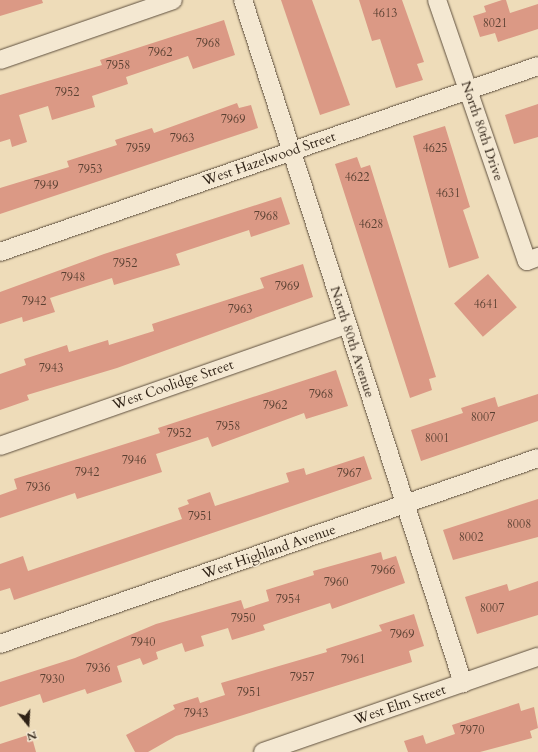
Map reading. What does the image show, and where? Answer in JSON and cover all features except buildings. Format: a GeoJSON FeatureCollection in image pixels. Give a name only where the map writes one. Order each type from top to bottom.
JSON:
{"type":"FeatureCollection","features":[{"type":"Feature","properties":{"kind":"street"},"geometry":{"type":"LineString","coordinates":[[0,60],[173,0]]}},
{"type":"Feature","properties":{"kind":"street","name":"North 80th Avenue"},"geometry":{"type":"LineString","coordinates":[[243,0],[346,325],[463,683]]}},
{"type":"Feature","properties":{"kind":"street","name":"North 80th Drive"},"geometry":{"type":"LineString","coordinates":[[437,0],[468,90],[532,259]]}},
{"type":"Feature","properties":{"kind":"street","name":"West Hazelwood Street"},"geometry":{"type":"LineString","coordinates":[[0,252],[538,66]]}},
{"type":"Feature","properties":{"kind":"street","name":"West Coolidge Street"},"geometry":{"type":"LineString","coordinates":[[0,446],[346,325]]}},
{"type":"Feature","properties":{"kind":"street","name":"West Highland Avenue"},"geometry":{"type":"LineString","coordinates":[[0,644],[538,458]]}},
{"type":"Feature","properties":{"kind":"street","name":"West Elm Street"},"geometry":{"type":"LineString","coordinates":[[263,752],[538,657]]}}]}
